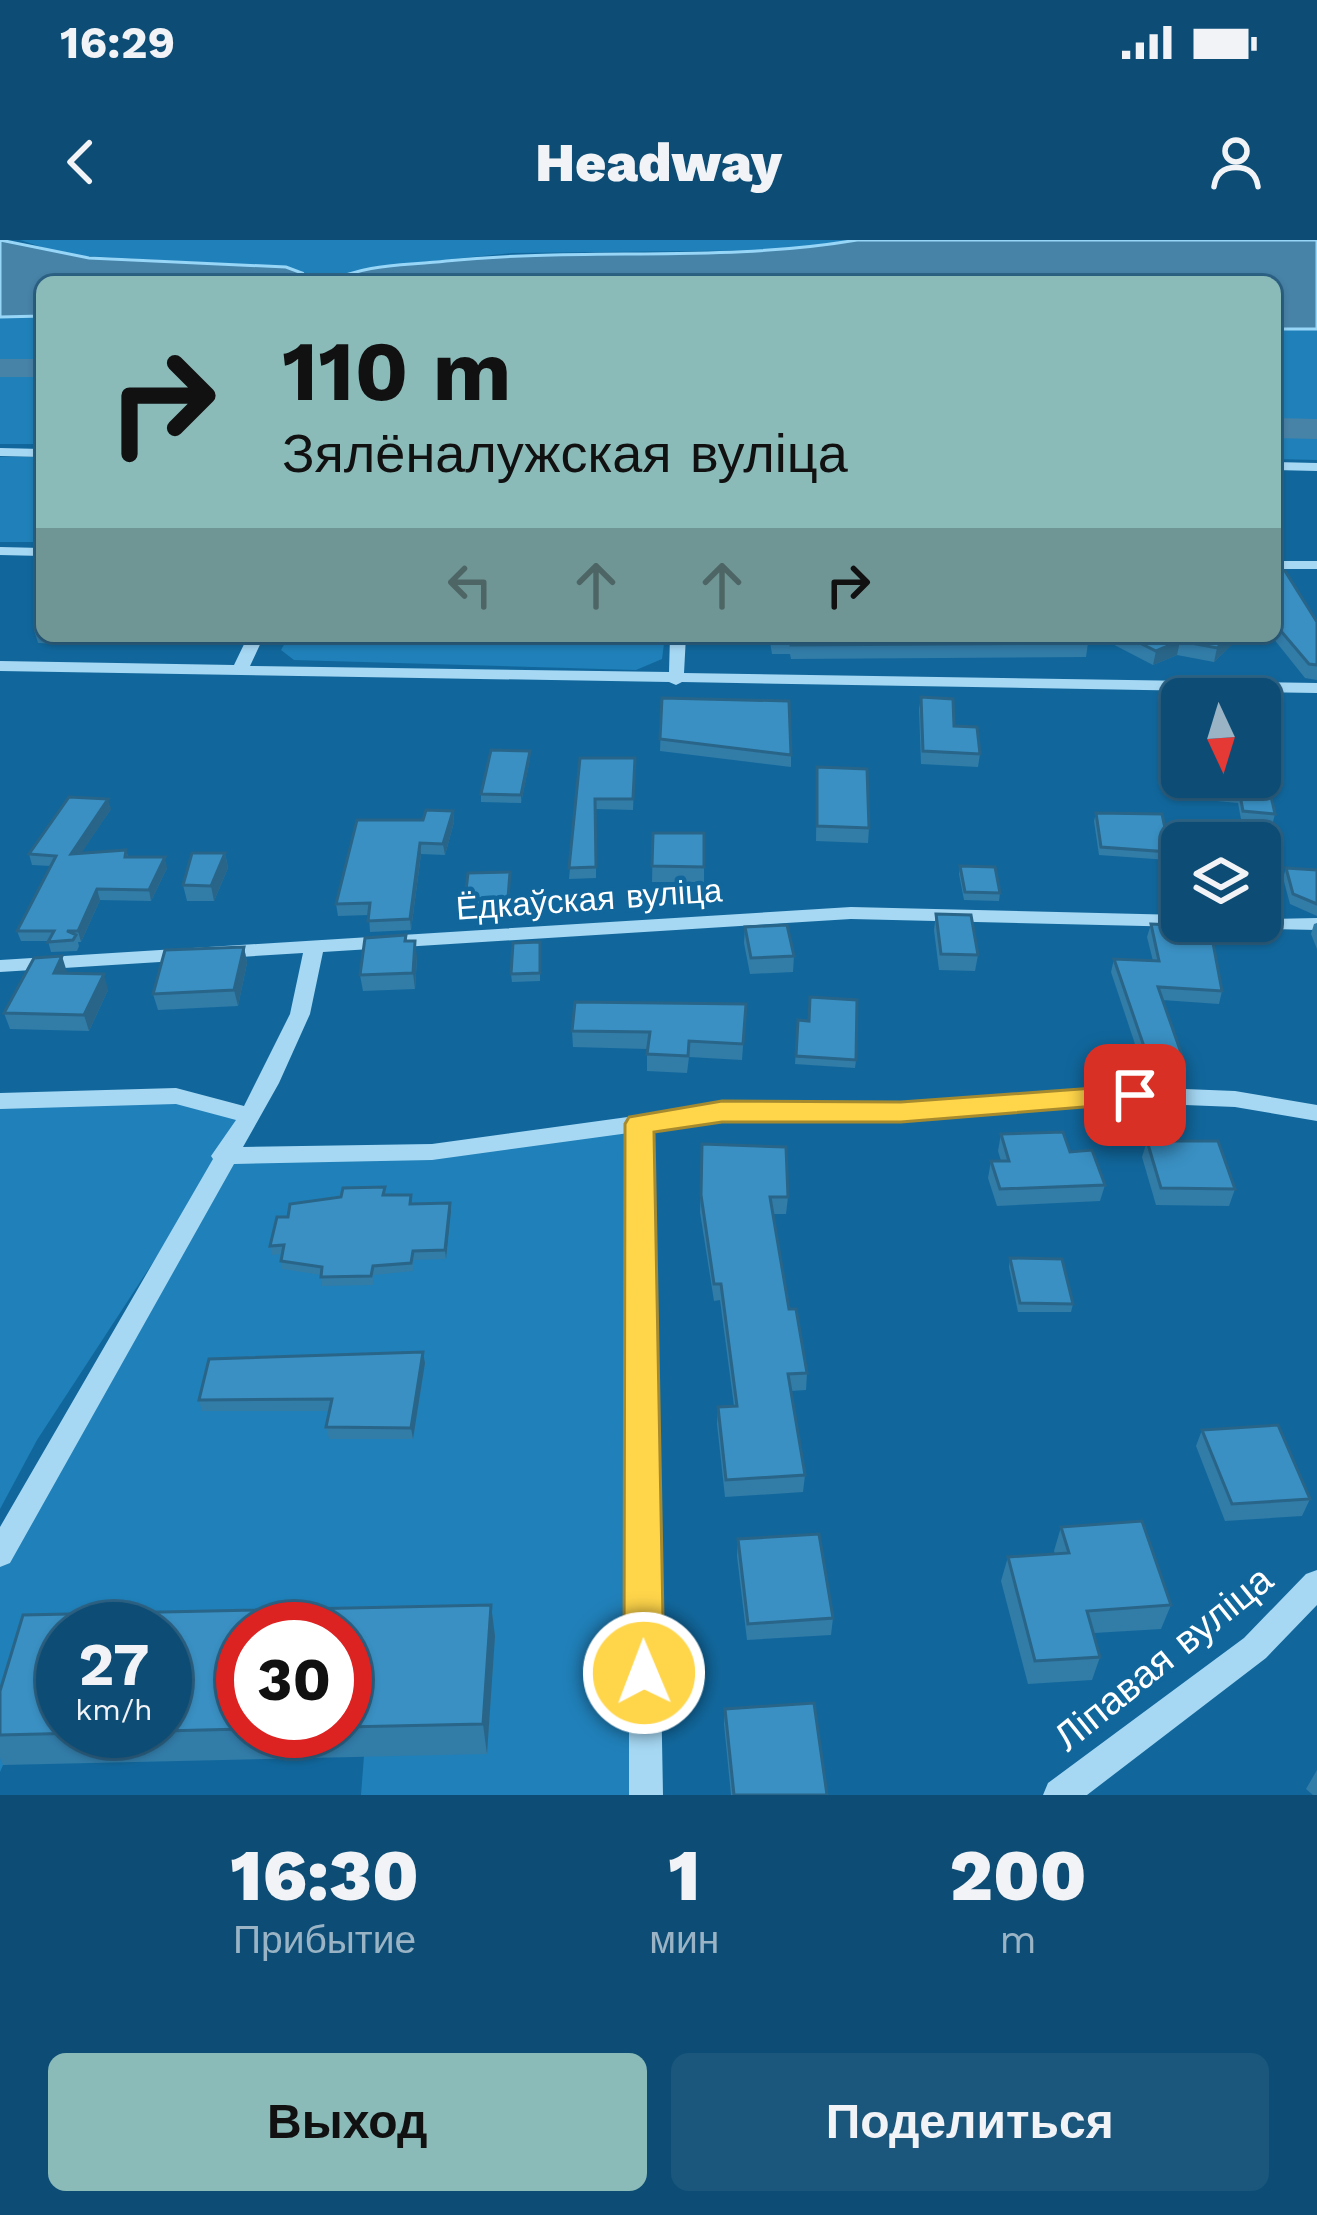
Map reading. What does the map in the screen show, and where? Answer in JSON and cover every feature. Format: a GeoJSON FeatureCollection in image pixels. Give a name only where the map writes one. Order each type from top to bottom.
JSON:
{"type":"FeatureCollection","features":[{"type":"Feature","properties":{"kind":"street"},"geometry":{"type":"LineString","coordinates":[[0,452],[36,453]]}},
{"type":"Feature","properties":{"kind":"street"},"geometry":{"type":"LineString","coordinates":[[1281,466],[1317,466]]}},
{"type":"Feature","properties":{"kind":"street"},"geometry":{"type":"LineString","coordinates":[[0,551],[36,552]]}},
{"type":"Feature","properties":{"kind":"street"},"geometry":{"type":"LineString","coordinates":[[1281,565],[1317,565]]}},
{"type":"Feature","properties":{"kind":"street"},"geometry":{"type":"LineString","coordinates":[[238,672],[253,642]]}},
{"type":"Feature","properties":{"kind":"street"},"geometry":{"type":"LineString","coordinates":[[676,680],[678,642]]}},
{"type":"Feature","properties":{"kind":"street"},"geometry":{"type":"LineString","coordinates":[[0,666],[1317,688]]}},
{"type":"Feature","properties":{"kind":"street","name":"Ёдкаўская вуліца"},"geometry":{"type":"LineString","coordinates":[[0,966],[851,913],[1317,924]]}},
{"type":"Feature","properties":{"kind":"street"},"geometry":{"type":"LineString","coordinates":[[0,1554],[248,1115],[300,1014],[314,946]]}},
{"type":"Feature","properties":{"kind":"street"},"geometry":{"type":"LineString","coordinates":[[223,1156],[432,1152],[722,1112],[985,1109],[1135,1095],[1235,1099],[1317,1113]]}},
{"type":"Feature","properties":{"kind":"street"},"geometry":{"type":"LineString","coordinates":[[0,1101],[176,1096],[248,1115]]}},
{"type":"Feature","properties":{"kind":"street"},"geometry":{"type":"LineString","coordinates":[[640,1124],[646,1795]]}},
{"type":"Feature","properties":{"kind":"street","name":"Ліпавая вуліца"},"geometry":{"type":"LineString","coordinates":[[1060,1795],[1255,1648],[1317,1584]]}},
{"type":"Feature","properties":{"kind":"shaded area"},"geometry":{"type":"Polygon","coordinates":[[[0,240],[89,258],[286,267],[302,273],[36,276],[36,316],[0,317],[0,240]]]}},
{"type":"Feature","properties":{"kind":"shaded area"},"geometry":{"type":"Polygon","coordinates":[[[20,240],[857,240],[786,250],[512,253],[373,267],[347,276],[299,276],[301,271],[286,267],[66,255],[20,240]]]}},
{"type":"Feature","properties":{"kind":"shaded area"},"geometry":{"type":"Polygon","coordinates":[[[857,240],[1317,240],[1317,329],[1281,329],[1281,276],[344,276],[372,268],[497,257],[806,247],[857,240]]]}},
{"type":"Feature","properties":{"kind":"shaded area"},"geometry":{"type":"Polygon","coordinates":[[[36,316],[36,444],[0,444],[0,317],[36,316]]]}},
{"type":"Feature","properties":{"kind":"shaded area"},"geometry":{"type":"Polygon","coordinates":[[[1281,329],[1317,329],[1317,460],[1281,459],[1281,329]]]}},
{"type":"Feature","properties":{"kind":"shaded area"},"geometry":{"type":"Polygon","coordinates":[[[0,457],[36,457],[36,542],[0,542],[0,457]]]}},
{"type":"Feature","properties":{"kind":"shaded area"},"geometry":{"type":"Polygon","coordinates":[[[286,642],[664,642],[662,659],[636,670],[294,660],[281,650],[286,642]]]}},
{"type":"Feature","properties":{"kind":"shaded area"},"geometry":{"type":"Polygon","coordinates":[[[176,1096],[248,1115],[223,1155],[349,1156],[640,1124],[646,1795],[361,1795],[364,1758],[372,1758],[372,1602],[216,1602],[216,1629],[192,1629],[192,1602],[36,1602],[36,1690],[0,1772],[0,1554],[208,1178],[37,1440],[0,1509],[0,1101],[176,1096]]]}},
{"type":"Feature","properties":{"kind":"building"},"geometry":{"type":"Polygon","coordinates":[[[1281,571],[1317,622],[1317,665],[1309,664],[1281,631],[1281,571]]]}},
{"type":"Feature","properties":{"kind":"building"},"geometry":{"type":"Polygon","coordinates":[[[791,642],[1088,643],[791,645],[791,642]]]}},
{"type":"Feature","properties":{"kind":"building"},"geometry":{"type":"Polygon","coordinates":[[[1138,642],[1178,642],[1156,651],[1138,642]]]}},
{"type":"Feature","properties":{"kind":"building"},"geometry":{"type":"Polygon","coordinates":[[[1185,642],[1224,642],[1217,648],[1185,642]]]}},
{"type":"Feature","properties":{"kind":"building"},"geometry":{"type":"Polygon","coordinates":[[[921,697],[953,699],[954,726],[977,727],[980,754],[923,751],[921,697]]]}},
{"type":"Feature","properties":{"kind":"building"},"geometry":{"type":"Polygon","coordinates":[[[662,698],[789,701],[791,755],[660,739],[662,698]]]}},
{"type":"Feature","properties":{"kind":"building"},"geometry":{"type":"Polygon","coordinates":[[[491,750],[530,751],[521,795],[481,794],[491,750]]]}},
{"type":"Feature","properties":{"kind":"building"},"geometry":{"type":"Polygon","coordinates":[[[580,758],[635,758],[633,799],[595,799],[596,867],[569,868],[580,758]]]}},
{"type":"Feature","properties":{"kind":"building"},"geometry":{"type":"Polygon","coordinates":[[[817,767],[867,769],[869,828],[817,826],[817,767]]]}},
{"type":"Feature","properties":{"kind":"building"},"geometry":{"type":"Polygon","coordinates":[[[69,797],[108,799],[71,854],[126,850],[125,857],[165,857],[149,890],[97,889],[78,931],[67,931],[76,935],[73,940],[48,942],[54,931],[17,931],[56,856],[29,854],[69,797]]]}},
{"type":"Feature","properties":{"kind":"building"},"geometry":{"type":"Polygon","coordinates":[[[1241,798],[1271,798],[1275,814],[1243,811],[1241,798]]]}},
{"type":"Feature","properties":{"kind":"building"},"geometry":{"type":"Polygon","coordinates":[[[426,810],[453,811],[443,844],[420,843],[410,919],[368,921],[370,903],[336,904],[357,820],[423,820],[426,810]]]}},
{"type":"Feature","properties":{"kind":"building"},"geometry":{"type":"Polygon","coordinates":[[[1096,813],[1162,814],[1161,851],[1101,847],[1096,813]]]}},
{"type":"Feature","properties":{"kind":"building"},"geometry":{"type":"Polygon","coordinates":[[[653,833],[704,833],[704,867],[652,866],[653,833]]]}},
{"type":"Feature","properties":{"kind":"building"},"geometry":{"type":"Polygon","coordinates":[[[192,853],[225,853],[211,886],[183,885],[192,853]]]}},
{"type":"Feature","properties":{"kind":"building"},"geometry":{"type":"Polygon","coordinates":[[[960,866],[995,867],[1000,893],[965,892],[960,866]]]}},
{"type":"Feature","properties":{"kind":"building"},"geometry":{"type":"Polygon","coordinates":[[[1286,868],[1317,870],[1317,904],[1293,894],[1286,868]]]}},
{"type":"Feature","properties":{"kind":"building"},"geometry":{"type":"Polygon","coordinates":[[[510,872],[508,898],[465,899],[468,873],[510,872]]]}},
{"type":"Feature","properties":{"kind":"building"},"geometry":{"type":"Polygon","coordinates":[[[936,914],[971,915],[978,955],[941,954],[936,914]]]}},
{"type":"Feature","properties":{"kind":"building"},"geometry":{"type":"Polygon","coordinates":[[[1151,924],[1161,925],[1161,942],[1213,942],[1222,991],[1158,987],[1185,1064],[1150,1064],[1114,959],[1159,961],[1151,924]]]}},
{"type":"Feature","properties":{"kind":"building"},"geometry":{"type":"Polygon","coordinates":[[[787,925],[794,956],[751,958],[745,927],[787,925]]]}},
{"type":"Feature","properties":{"kind":"building"},"geometry":{"type":"Polygon","coordinates":[[[406,935],[405,941],[415,941],[413,973],[360,975],[365,938],[406,935]]]}},
{"type":"Feature","properties":{"kind":"building"},"geometry":{"type":"Polygon","coordinates":[[[540,942],[540,973],[511,974],[513,943],[540,942]]]}},
{"type":"Feature","properties":{"kind":"building"},"geometry":{"type":"Polygon","coordinates":[[[244,947],[234,990],[153,994],[165,950],[244,947]]]}},
{"type":"Feature","properties":{"kind":"building"},"geometry":{"type":"Polygon","coordinates":[[[62,956],[54,973],[104,974],[84,1015],[4,1013],[34,958],[62,956]]]}},
{"type":"Feature","properties":{"kind":"building"},"geometry":{"type":"Polygon","coordinates":[[[810,997],[857,1000],[856,1060],[796,1056],[798,1020],[809,1021],[810,997]]]}},
{"type":"Feature","properties":{"kind":"building"},"geometry":{"type":"Polygon","coordinates":[[[575,1002],[746,1004],[743,1044],[689,1041],[688,1056],[647,1054],[650,1032],[572,1031],[575,1002]]]}},
{"type":"Feature","properties":{"kind":"building"},"geometry":{"type":"Polygon","coordinates":[[[1063,1132],[1070,1152],[1092,1150],[1105,1185],[1000,1189],[991,1161],[1009,1161],[1001,1134],[1063,1132]]]}},
{"type":"Feature","properties":{"kind":"building"},"geometry":{"type":"Polygon","coordinates":[[[1147,1141],[1218,1141],[1235,1189],[1161,1188],[1147,1141]]]}},
{"type":"Feature","properties":{"kind":"building"},"geometry":{"type":"Polygon","coordinates":[[[702,1144],[786,1147],[788,1197],[770,1197],[789,1309],[796,1309],[807,1373],[788,1374],[805,1475],[726,1480],[718,1407],[737,1406],[721,1284],[714,1284],[701,1195],[702,1144]]]}},
{"type":"Feature","properties":{"kind":"building"},"geometry":{"type":"Polygon","coordinates":[[[385,1187],[383,1195],[411,1195],[410,1204],[450,1203],[445,1250],[413,1251],[411,1263],[373,1266],[371,1276],[321,1277],[322,1267],[281,1261],[284,1245],[270,1246],[277,1217],[288,1217],[290,1204],[341,1197],[343,1188],[385,1187]]]}},
{"type":"Feature","properties":{"kind":"building"},"geometry":{"type":"Polygon","coordinates":[[[1010,1258],[1062,1259],[1073,1304],[1020,1303],[1010,1258]]]}},
{"type":"Feature","properties":{"kind":"building"},"geometry":{"type":"Polygon","coordinates":[[[423,1352],[411,1428],[326,1427],[332,1399],[199,1400],[209,1359],[423,1352]]]}},
{"type":"Feature","properties":{"kind":"building"},"geometry":{"type":"Polygon","coordinates":[[[1278,1425],[1310,1499],[1232,1504],[1202,1430],[1278,1425]]]}},
{"type":"Feature","properties":{"kind":"building"},"geometry":{"type":"Polygon","coordinates":[[[1142,1521],[1171,1605],[1087,1611],[1100,1657],[1035,1661],[1008,1557],[1069,1553],[1061,1527],[1142,1521]]]}},
{"type":"Feature","properties":{"kind":"building"},"geometry":{"type":"Polygon","coordinates":[[[819,1534],[833,1618],[748,1624],[738,1539],[819,1534]]]}},
{"type":"Feature","properties":{"kind":"building"},"geometry":{"type":"Polygon","coordinates":[[[491,1605],[483,1724],[372,1726],[372,1608],[491,1605]]]}},
{"type":"Feature","properties":{"kind":"building"},"geometry":{"type":"Polygon","coordinates":[[[192,1611],[216,1611],[216,1730],[192,1730],[192,1611]]]}},
{"type":"Feature","properties":{"kind":"building"},"geometry":{"type":"Polygon","coordinates":[[[23,1615],[36,1615],[36,1734],[0,1735],[0,1691],[23,1615]]]}},
{"type":"Feature","properties":{"kind":"building"},"geometry":{"type":"Polygon","coordinates":[[[814,1703],[827,1795],[734,1795],[725,1709],[814,1703]]]}},
{"type":"Feature","properties":{"kind":"waterway"},"geometry":{"type":"LineString","coordinates":[[0,368],[36,368]]}},
{"type":"Feature","properties":{"kind":"waterway"},"geometry":{"type":"LineString","coordinates":[[1281,428],[1317,429]]}},
{"type":"Feature","properties":{"kind":"route"},"geometry":{"type":"LineString","coordinates":[[644,1673],[640,1124],[722,1112],[1006,1108],[1135,1095]]}}]}
